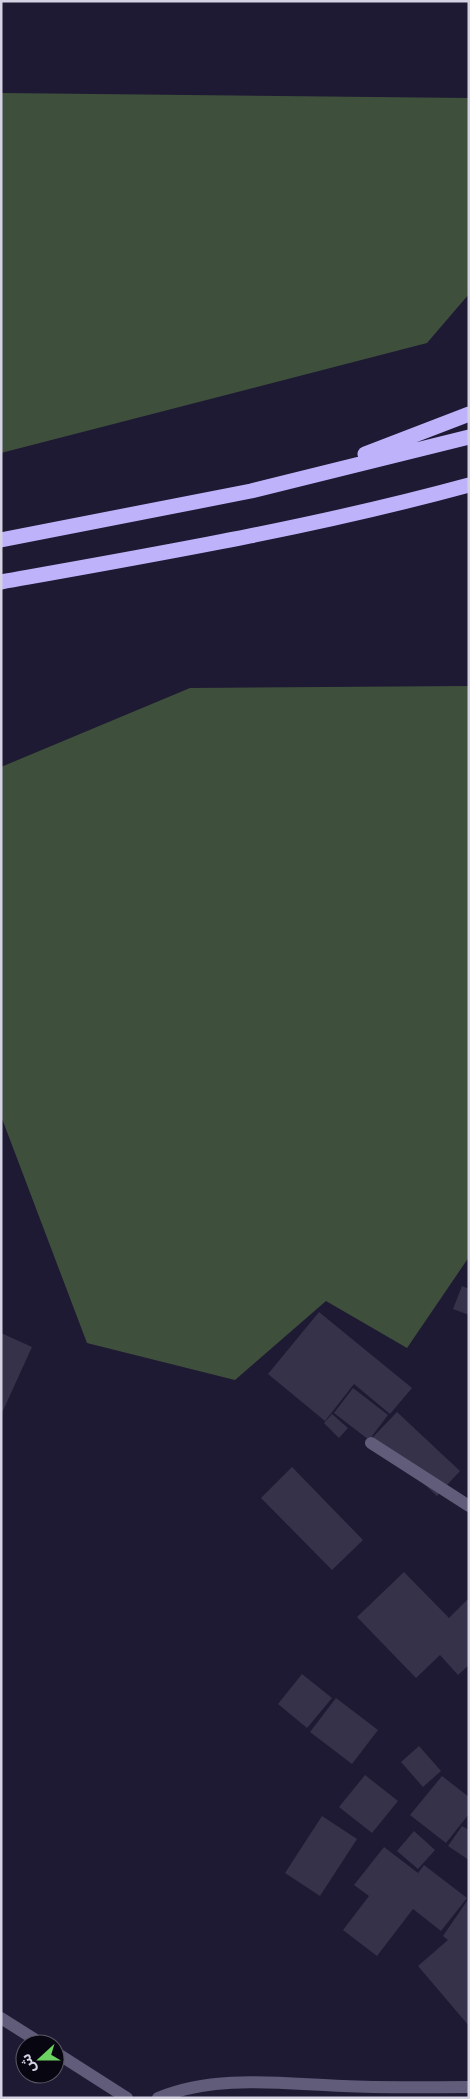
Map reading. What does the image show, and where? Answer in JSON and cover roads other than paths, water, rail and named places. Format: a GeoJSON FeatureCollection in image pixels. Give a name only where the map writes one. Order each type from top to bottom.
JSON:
{"type":"FeatureCollection","features":[{"type":"Feature","properties":{"kind":"highway"},"geometry":{"type":"LineString","coordinates":[[309,476],[469,414]]}},
{"type":"Feature","properties":{"kind":"highway"},"geometry":{"type":"LineString","coordinates":[[1,540],[252,491],[469,437]]}},
{"type":"Feature","properties":{"kind":"highway"},"geometry":{"type":"LineString","coordinates":[[1,582],[193,548],[388,507],[469,486]]}},
{"type":"Feature","properties":{"kind":"highway"},"geometry":{"type":"LineString","coordinates":[[388,507],[469,495]]}},
{"type":"Feature","properties":{"kind":"street"},"geometry":{"type":"LineString","coordinates":[[371,1443],[469,1506]]}},
{"type":"Feature","properties":{"kind":"street"},"geometry":{"type":"LineString","coordinates":[[1,2018],[26,2034]]}},
{"type":"Feature","properties":{"kind":"street"},"geometry":{"type":"LineString","coordinates":[[65,2058],[127,2098]]}},
{"type":"Feature","properties":{"kind":"street"},"geometry":{"type":"LineString","coordinates":[[158,2098],[191,2087],[228,2082],[368,2087],[469,2087]]}}]}
